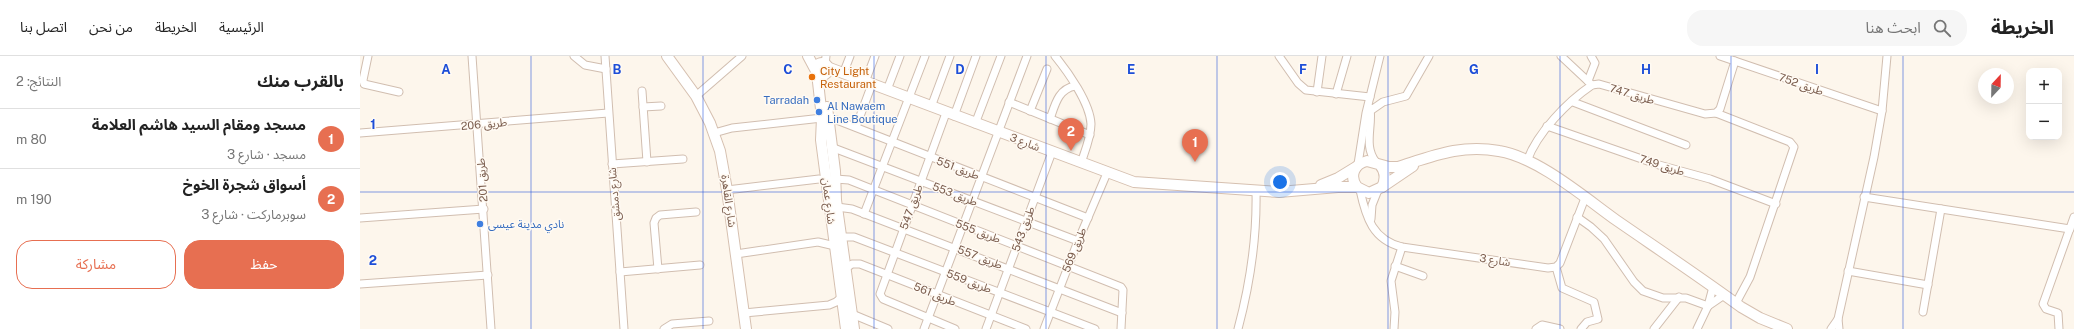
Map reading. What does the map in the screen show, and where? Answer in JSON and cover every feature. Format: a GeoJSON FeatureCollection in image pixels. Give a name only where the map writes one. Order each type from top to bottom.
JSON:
{"type":"FeatureCollection","features":[{"type":"Feature","properties":{"kind":"street"},"geometry":{"type":"LineString","coordinates":[[368,56],[363,80],[364,84],[399,92]]}},
{"type":"Feature","properties":{"kind":"street","name":"طريق 201"},"geometry":{"type":"LineString","coordinates":[[472,56],[484,209],[491,329]]}},
{"type":"Feature","properties":{"kind":"street"},"geometry":{"type":"LineString","coordinates":[[574,56],[585,65],[606,69]]}},
{"type":"Feature","properties":{"kind":"street","name":"شارع القاهرة"},"geometry":{"type":"LineString","coordinates":[[659,56],[685,81]]}},
{"type":"Feature","properties":{"kind":"street","name":"شارع القاهرة"},"geometry":{"type":"LineString","coordinates":[[667,56],[696,96],[714,133],[720,151],[727,190],[746,329]]}},
{"type":"Feature","properties":{"kind":"street"},"geometry":{"type":"LineString","coordinates":[[696,96],[742,56]]}},
{"type":"Feature","properties":{"kind":"street","name":"شارع عمان"},"geometry":{"type":"LineString","coordinates":[[808,56],[823,68],[826,122],[832,147],[837,207],[854,329]]}},
{"type":"Feature","properties":{"kind":"street"},"geometry":{"type":"LineString","coordinates":[[843,74],[850,56]]}},
{"type":"Feature","properties":{"kind":"street"},"geometry":{"type":"LineString","coordinates":[[856,127],[875,56]]}},
{"type":"Feature","properties":{"kind":"street"},"geometry":{"type":"LineString","coordinates":[[887,90],[900,56]]}},
{"type":"Feature","properties":{"kind":"street"},"geometry":{"type":"LineString","coordinates":[[864,214],[926,56]]}},
{"type":"Feature","properties":{"kind":"street"},"geometry":{"type":"LineString","coordinates":[[931,107],[950,56]]}},
{"type":"Feature","properties":{"kind":"street","name":"طريق 547"},"geometry":{"type":"LineString","coordinates":[[928,319],[885,300],[880,294],[929,157],[976,56]]}},
{"type":"Feature","properties":{"kind":"street"},"geometry":{"type":"LineString","coordinates":[[975,124],[1001,56]]}},
{"type":"Feature","properties":{"kind":"street"},"geometry":{"type":"LineString","coordinates":[[924,329],[1027,56]]}},
{"type":"Feature","properties":{"kind":"street"},"geometry":{"type":"LineString","coordinates":[[1055,56],[1075,86],[1088,111],[1091,124],[1090,135],[1081,163]]}},
{"type":"Feature","properties":{"kind":"street"},"geometry":{"type":"LineString","coordinates":[[1280,56],[1302,87],[1317,92],[1370,97]]}},
{"type":"Feature","properties":{"kind":"street"},"geometry":{"type":"LineString","coordinates":[[1317,92],[1322,56]]}},
{"type":"Feature","properties":{"kind":"street"},"geometry":{"type":"LineString","coordinates":[[1336,94],[1347,56]]}},
{"type":"Feature","properties":{"kind":"street"},"geometry":{"type":"LineString","coordinates":[[1371,222],[1372,205],[1380,189],[1385,173],[1371,155],[1369,146],[1370,97],[1380,56]]}},
{"type":"Feature","properties":{"kind":"street"},"geometry":{"type":"LineString","coordinates":[[1427,158],[1380,189],[1369,193],[1359,189],[1353,177],[1357,166],[1366,113],[1370,108],[1383,102],[1406,96],[1429,56]]}},
{"type":"Feature","properties":{"kind":"street"},"geometry":{"type":"LineString","coordinates":[[1561,56],[1590,83]]}},
{"type":"Feature","properties":{"kind":"street"},"geometry":{"type":"LineString","coordinates":[[1527,161],[1534,144],[1547,126],[1573,102],[1590,83],[1596,63],[1591,56]]}},
{"type":"Feature","properties":{"kind":"street","name":"طريق 752"},"geometry":{"type":"LineString","coordinates":[[1720,56],[1882,111]]}},
{"type":"Feature","properties":{"kind":"street"},"geometry":{"type":"LineString","coordinates":[[1839,329],[1838,320],[1882,111],[1887,56]]}},
{"type":"Feature","properties":{"kind":"street","name":"شارع دمشق"},"geometry":{"type":"LineString","coordinates":[[605,57],[624,329]]}},
{"type":"Feature","properties":{"kind":"street"},"geometry":{"type":"LineString","coordinates":[[1716,113],[1722,102],[1735,61]]}},
{"type":"Feature","properties":{"kind":"street","name":"شارع 3"},"geometry":{"type":"LineString","coordinates":[[823,68],[909,98],[1107,173],[1146,184],[1256,191],[1302,190],[1338,187],[1359,189],[1373,228],[1382,239],[1402,247],[1548,268],[1556,267]]}},
{"type":"Feature","properties":{"kind":"street"},"geometry":{"type":"LineString","coordinates":[[1030,111],[1046,69]]}},
{"type":"Feature","properties":{"kind":"street","name":"طريق 747"},"geometry":{"type":"LineString","coordinates":[[1590,83],[1704,114],[1716,113],[1790,142],[1793,145],[1794,152],[1776,204]]}},
{"type":"Feature","properties":{"kind":"street"},"geometry":{"type":"LineString","coordinates":[[1050,119],[1060,94],[1066,89],[1075,86]]}},
{"type":"Feature","properties":{"kind":"street"},"geometry":{"type":"LineString","coordinates":[[642,91],[647,162]]}},
{"type":"Feature","properties":{"kind":"street"},"geometry":{"type":"LineString","coordinates":[[1009,102],[1090,135]]}},
{"type":"Feature","properties":{"kind":"street"},"geometry":{"type":"LineString","coordinates":[[1573,102],[1686,145]]}},
{"type":"Feature","properties":{"kind":"street"},"geometry":{"type":"LineString","coordinates":[[643,107],[661,106]]}},
{"type":"Feature","properties":{"kind":"street","name":"طريق 206"},"geometry":{"type":"LineString","coordinates":[[360,133],[478,125],[608,113]]}},
{"type":"Feature","properties":{"kind":"street"},"geometry":{"type":"LineString","coordinates":[[714,133],[732,128],[826,122]]}},
{"type":"Feature","properties":{"kind":"street","name":"شارع عمان"},"geometry":{"type":"LineString","coordinates":[[826,122],[821,140],[846,329]]}},
{"type":"Feature","properties":{"kind":"street","name":"طريق 551"},"geometry":{"type":"LineString","coordinates":[[826,122],[856,127],[929,157],[1088,218]]}},
{"type":"Feature","properties":{"kind":"street","name":"طريق 749"},"geometry":{"type":"LineString","coordinates":[[1547,126],[1659,165],[1710,178],[1776,204]]}},
{"type":"Feature","properties":{"kind":"street","name":"طريق 553"},"geometry":{"type":"LineString","coordinates":[[832,147],[1078,240]]}},
{"type":"Feature","properties":{"kind":"street"},"geometry":{"type":"LineString","coordinates":[[1357,166],[1367,160],[1389,167],[1398,167],[1457,149],[1484,149],[1500,151],[1527,161],[1585,198],[1736,303],[1760,318],[1787,329]]}},
{"type":"Feature","properties":{"kind":"street","name":"طريق 543"},"geometry":{"type":"LineString","coordinates":[[986,329],[1052,152]]}},
{"type":"Feature","properties":{"kind":"street"},"geometry":{"type":"LineString","coordinates":[[612,164],[683,159]]}},
{"type":"Feature","properties":{"kind":"street","name":"شارع 3"},"geometry":{"type":"LineString","coordinates":[[1302,190],[1333,180],[1357,166]]}},
{"type":"Feature","properties":{"kind":"street","name":"طريق 569"},"geometry":{"type":"LineString","coordinates":[[1044,329],[1078,240],[1107,173]]}},
{"type":"Feature","properties":{"kind":"street"},"geometry":{"type":"LineString","coordinates":[[727,190],[819,179]]}},
{"type":"Feature","properties":{"kind":"street","name":"طريق 555"},"geometry":{"type":"LineString","coordinates":[[835,179],[849,180],[1121,287],[1123,290],[1122,313]]}},
{"type":"Feature","properties":{"kind":"street"},"geometry":{"type":"LineString","coordinates":[[1238,329],[1246,299],[1257,224],[1256,191]]}},
{"type":"Feature","properties":{"kind":"street"},"geometry":{"type":"LineString","coordinates":[[1864,197],[2070,229]]}},
{"type":"Feature","properties":{"kind":"street"},"geometry":{"type":"LineString","coordinates":[[1581,329],[1586,322],[1598,319],[1594,302],[1562,288],[1556,267],[1560,263],[1585,198]]}},
{"type":"Feature","properties":{"kind":"street"},"geometry":{"type":"LineString","coordinates":[[1736,303],[1750,277],[1776,204]]}},
{"type":"Feature","properties":{"kind":"street","name":"طريق 557"},"geometry":{"type":"LineString","coordinates":[[837,207],[852,209],[1009,268],[1122,313]]}},
{"type":"Feature","properties":{"kind":"street"},"geometry":{"type":"LineString","coordinates":[[360,218],[484,209]]}},
{"type":"Feature","properties":{"kind":"street"},"geometry":{"type":"LineString","coordinates":[[1923,312],[1941,209]]}},
{"type":"Feature","properties":{"kind":"street"},"geometry":{"type":"LineString","coordinates":[[658,269],[654,222],[656,218],[660,215],[696,212]]}},
{"type":"Feature","properties":{"kind":"street"},"geometry":{"type":"LineString","coordinates":[[2059,329],[2058,313],[2046,309],[2043,304],[2074,216]]}},
{"type":"Feature","properties":{"kind":"street"},"geometry":{"type":"LineString","coordinates":[[1577,217],[1592,227],[1604,239],[1638,287],[1656,297],[1679,297],[1708,306]]}},
{"type":"Feature","properties":{"kind":"street","name":"طريق 559"},"geometry":{"type":"LineString","coordinates":[[841,237],[854,237],[1095,329]]}},
{"type":"Feature","properties":{"kind":"street"},"geometry":{"type":"LineString","coordinates":[[736,254],[818,242],[835,246]]}},
{"type":"Feature","properties":{"kind":"street"},"geometry":{"type":"LineString","coordinates":[[1394,329],[1395,312],[1392,281],[1395,266],[1402,247]]}},
{"type":"Feature","properties":{"kind":"street","name":"طريق 561"},"geometry":{"type":"LineString","coordinates":[[845,269],[852,264],[860,264],[1026,329]]}},
{"type":"Feature","properties":{"kind":"street"},"geometry":{"type":"LineString","coordinates":[[620,272],[700,265]]}},
{"type":"Feature","properties":{"kind":"street"},"geometry":{"type":"LineString","coordinates":[[1395,266],[1423,276]]}},
{"type":"Feature","properties":{"kind":"street"},"geometry":{"type":"LineString","coordinates":[[1848,271],[1928,285]]}},
{"type":"Feature","properties":{"kind":"street"},"geometry":{"type":"LineString","coordinates":[[360,284],[488,275]]}},
{"type":"Feature","properties":{"kind":"street"},"geometry":{"type":"LineString","coordinates":[[1697,329],[1708,306],[1713,287]]}},
{"type":"Feature","properties":{"kind":"street"},"geometry":{"type":"LineString","coordinates":[[1708,306],[1724,295]]}},
{"type":"Feature","properties":{"kind":"street"},"geometry":{"type":"LineString","coordinates":[[744,313],[829,304],[836,302],[842,297]]}},
{"type":"Feature","properties":{"kind":"street"},"geometry":{"type":"LineString","coordinates":[[1654,329],[1679,297]]}},
{"type":"Feature","properties":{"kind":"street"},"geometry":{"type":"LineString","coordinates":[[1121,329],[1122,313]]}},
{"type":"Feature","properties":{"kind":"street"},"geometry":{"type":"LineString","coordinates":[[852,314],[888,329]]}},
{"type":"Feature","properties":{"kind":"street"},"geometry":{"type":"LineString","coordinates":[[928,319],[955,329]]}},
{"type":"Feature","properties":{"kind":"street"},"geometry":{"type":"LineString","coordinates":[[1832,329],[1838,320]]}},
{"type":"Feature","properties":{"kind":"street"},"geometry":{"type":"LineString","coordinates":[[664,329],[672,324],[709,321]]}},
{"type":"Feature","properties":{"kind":"street"},"geometry":{"type":"LineString","coordinates":[[1536,329],[1542,325],[1560,329]]}},
{"type":"Feature","properties":{"kind":"place","name":"City Light Restaurant"},"geometry":{"type":"Point","coordinates":[812,77]}},
{"type":"Feature","properties":{"kind":"place","name":"Tarradah"},"geometry":{"type":"Point","coordinates":[817,100]}},
{"type":"Feature","properties":{"kind":"place","name":"Al Nawaem Line Boutique"},"geometry":{"type":"Point","coordinates":[819,112]}},
{"type":"Feature","properties":{"kind":"place","name":"أسواق شجرة الخوخ"},"geometry":{"type":"Point","coordinates":[1071,151]}},
{"type":"Feature","properties":{"kind":"place","name":"مسجد ومقام السيد هاشم العلامة"},"geometry":{"type":"Point","coordinates":[1195,162]}},
{"type":"Feature","properties":{"kind":"place","name":"نادي مدينة عيسى"},"geometry":{"type":"Point","coordinates":[480,224]}}]}
